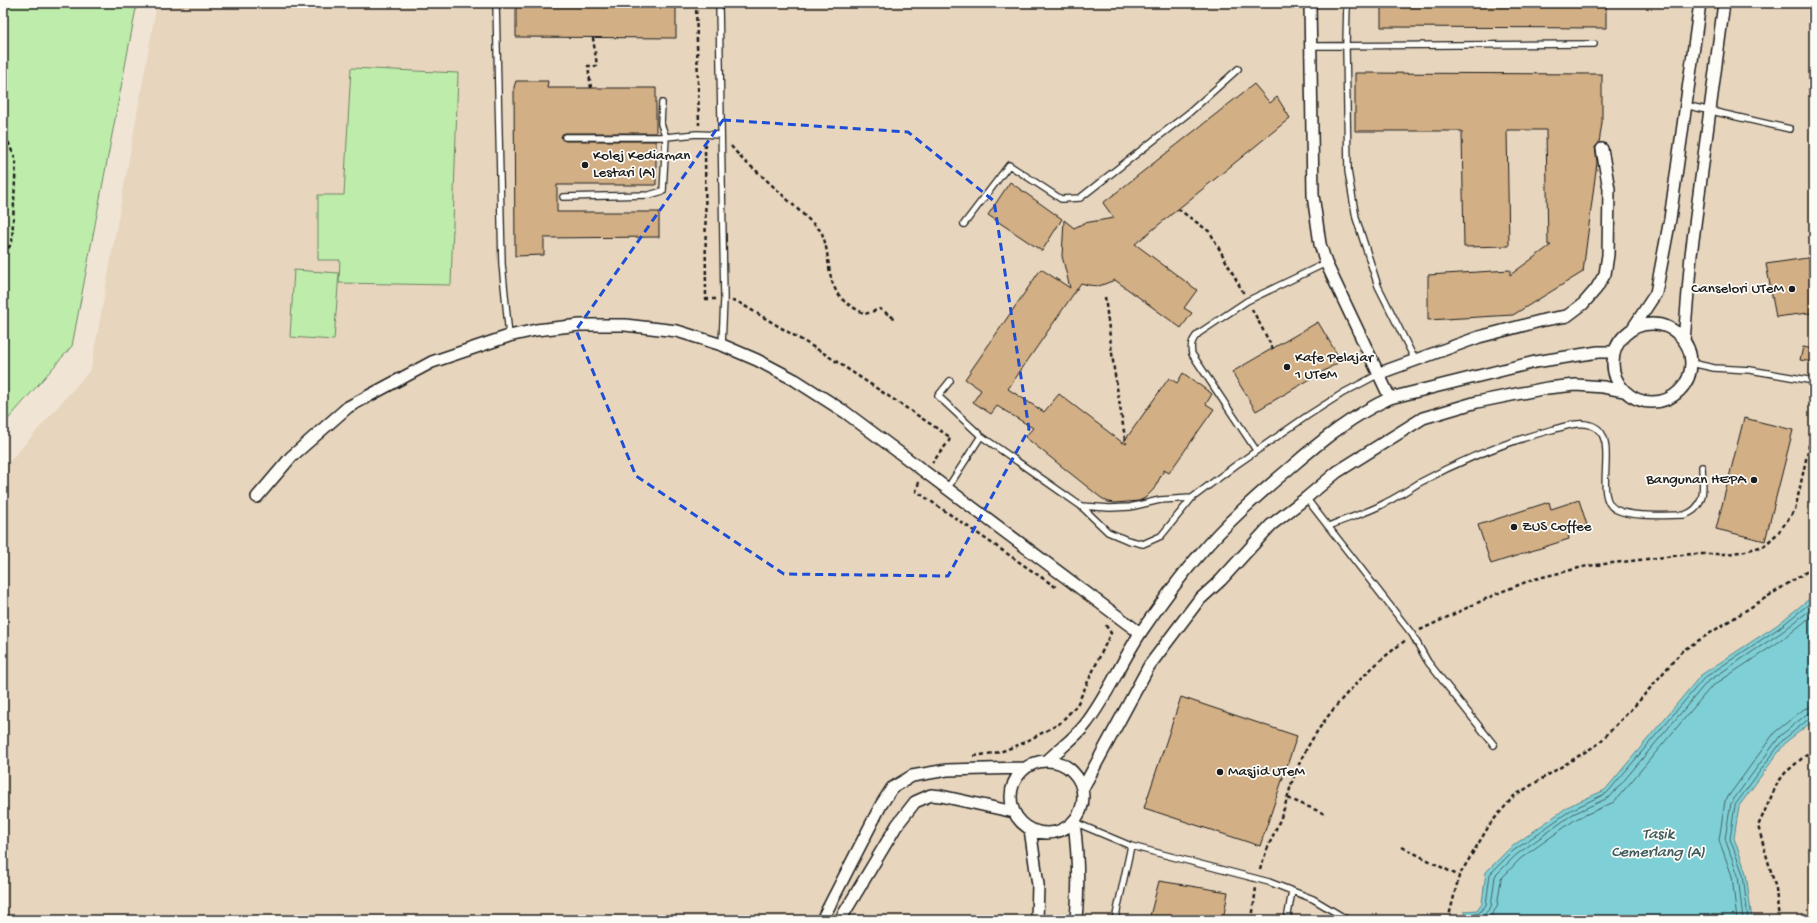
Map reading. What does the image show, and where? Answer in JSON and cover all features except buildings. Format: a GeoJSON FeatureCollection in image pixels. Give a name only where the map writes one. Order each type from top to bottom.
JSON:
{"type":"FeatureCollection","features":[{"type":"Feature","properties":{"kind":"street"},"geometry":{"type":"LineString","coordinates":[[1310,3],[1313,195],[1320,244],[1326,263],[1380,373],[1390,398]]}},
{"type":"Feature","properties":{"kind":"street"},"geometry":{"type":"LineString","coordinates":[[1633,328],[1656,293],[1670,220],[1700,3]]}},
{"type":"Feature","properties":{"kind":"street"},"geometry":{"type":"LineString","coordinates":[[1684,341],[1691,254],[1724,3]]}},
{"type":"Feature","properties":{"kind":"street"},"geometry":{"type":"LineString","coordinates":[[1380,373],[1479,337],[1544,320],[1567,316],[1584,304],[1596,289],[1605,274],[1608,255],[1609,189],[1602,149]]}},
{"type":"Feature","properties":{"kind":"street"},"geometry":{"type":"LineString","coordinates":[[1083,788],[1149,666],[1198,601],[1221,580],[1271,525],[1337,472],[1423,418],[1477,402],[1547,388],[1576,385],[1603,387],[1624,391],[1642,401],[1662,401],[1671,397],[1682,387],[1690,374],[1690,356],[1684,341],[1673,330],[1659,324],[1643,324],[1624,334],[1618,342],[1614,352],[1612,366],[1616,380],[1624,391]]}},
{"type":"Feature","properties":{"kind":"street"},"geometry":{"type":"LineString","coordinates":[[257,497],[291,457],[348,407],[432,362],[509,336],[536,330],[580,325],[625,325],[676,332],[722,345],[757,360],[795,380],[845,412],[1140,634]]}},
{"type":"Feature","properties":{"kind":"street"},"geometry":{"type":"LineString","coordinates":[[1047,761],[1084,726],[1102,700],[1140,634],[1174,586],[1200,554],[1240,512],[1309,452],[1348,421],[1390,398],[1535,362],[1598,352],[1614,352]]}},
{"type":"Feature","properties":{"kind":"street"},"geometry":{"type":"LineString","coordinates":[[1047,761],[1059,763],[1070,768],[1078,777],[1083,788],[1084,800],[1081,812],[1074,822],[1065,829],[1054,833],[1041,833],[1030,829],[1020,822],[1014,812],[1010,800],[1016,777],[1025,768],[1035,763],[1047,761]]}},
{"type":"Feature","properties":{"kind":"street"},"geometry":{"type":"LineString","coordinates":[[822,920],[881,805],[892,788],[912,776],[959,770],[1025,768]]}},
{"type":"Feature","properties":{"kind":"street"},"geometry":{"type":"LineString","coordinates":[[840,920],[897,825],[915,802],[931,795],[941,796],[1014,812]]}},
{"type":"Feature","properties":{"kind":"street"},"geometry":{"type":"LineString","coordinates":[[1074,822],[1077,848],[1078,889],[1076,920]]}},
{"type":"Feature","properties":{"kind":"street"},"geometry":{"type":"LineString","coordinates":[[1030,829],[1038,886],[1037,920]]}},
{"type":"Feature","properties":{"kind":"lane"},"geometry":{"type":"LineString","coordinates":[[496,3],[502,264],[509,336]]}},
{"type":"Feature","properties":{"kind":"lane"},"geometry":{"type":"LineString","coordinates":[[719,3],[724,299],[722,345]]}},
{"type":"Feature","properties":{"kind":"lane"},"geometry":{"type":"LineString","coordinates":[[1347,3],[1346,46],[1348,171],[1356,218],[1378,286],[1415,360]]}},
{"type":"Feature","properties":{"kind":"lane"},"geometry":{"type":"LineString","coordinates":[[1310,46],[1594,44]]}},
{"type":"Feature","properties":{"kind":"lane"},"geometry":{"type":"LineString","coordinates":[[964,224],[1009,165],[1061,199],[1080,198],[1190,112],[1238,69]]}},
{"type":"Feature","properties":{"kind":"lane"},"geometry":{"type":"LineString","coordinates":[[563,197],[649,195],[663,191],[666,137],[661,124],[662,103]]}},
{"type":"Feature","properties":{"kind":"lane"},"geometry":{"type":"LineString","coordinates":[[1686,105],[1790,129]]}},
{"type":"Feature","properties":{"kind":"lane"},"geometry":{"type":"LineString","coordinates":[[565,137],[666,137],[698,134],[721,135]]}},
{"type":"Feature","properties":{"kind":"lane"},"geometry":{"type":"LineString","coordinates":[[1256,450],[1192,354],[1191,349],[1194,337],[1247,301],[1326,263]]}},
{"type":"Feature","properties":{"kind":"lane"},"geometry":{"type":"LineString","coordinates":[[1691,364],[1714,368],[1750,370],[1814,381]]}},
{"type":"Feature","properties":{"kind":"lane"},"geometry":{"type":"LineString","coordinates":[[950,381],[938,396],[982,436],[1081,506],[1108,532],[1127,540],[1143,544],[1161,536],[1192,498],[1256,450],[1331,401],[1380,373]]}},
{"type":"Feature","properties":{"kind":"lane"},"geometry":{"type":"LineString","coordinates":[[1329,526],[1384,504],[1420,483],[1467,460],[1519,438],[1579,424],[1591,425],[1600,431],[1605,443],[1605,491],[1607,502],[1614,508],[1623,512],[1684,515],[1693,512],[1703,497],[1702,467]]}},
{"type":"Feature","properties":{"kind":"lane"},"geometry":{"type":"LineString","coordinates":[[947,489],[982,436]]}},
{"type":"Feature","properties":{"kind":"lane"},"geometry":{"type":"LineString","coordinates":[[1081,506],[1110,508],[1130,507],[1160,500],[1192,498]]}},
{"type":"Feature","properties":{"kind":"lane"},"geometry":{"type":"LineString","coordinates":[[1306,498],[1412,634],[1428,662],[1494,745]]}},
{"type":"Feature","properties":{"kind":"lane"},"geometry":{"type":"LineString","coordinates":[[1074,822],[1131,846],[1258,879],[1292,891],[1313,899],[1348,920]]}},
{"type":"Feature","properties":{"kind":"lane"},"geometry":{"type":"LineString","coordinates":[[1115,920],[1131,846]]}},
{"type":"Feature","properties":{"kind":"lane"},"geometry":{"type":"LineString","coordinates":[[1287,920],[1292,891]]}},
{"type":"Feature","properties":{"kind":"path"},"geometry":{"type":"LineString","coordinates":[[696,3],[699,126],[697,130]]}},
{"type":"Feature","properties":{"kind":"path"},"geometry":{"type":"LineString","coordinates":[[591,88],[588,66],[598,66],[593,38]]}},
{"type":"Feature","properties":{"kind":"path"},"geometry":{"type":"LineString","coordinates":[[3,129],[16,161],[12,242],[3,258]]}},
{"type":"Feature","properties":{"kind":"path"},"geometry":{"type":"LineString","coordinates":[[721,135],[743,160],[821,231],[827,244],[828,267],[833,286],[844,300],[865,314],[880,309],[894,318]]}},
{"type":"Feature","properties":{"kind":"path"},"geometry":{"type":"LineString","coordinates":[[699,141],[705,143],[706,299],[724,299],[738,302],[825,354],[950,437],[949,441],[924,472],[916,491],[1062,592]]}},
{"type":"Feature","properties":{"kind":"path"},"geometry":{"type":"LineString","coordinates":[[1178,209],[1210,232],[1272,349]]}},
{"type":"Feature","properties":{"kind":"path"},"geometry":{"type":"LineString","coordinates":[[1105,297],[1114,370],[1126,444]]}},
{"type":"Feature","properties":{"kind":"path"},"geometry":{"type":"LineString","coordinates":[[1252,920],[1255,890],[1258,879],[1300,762],[1324,724],[1360,680],[1412,634],[1496,594],[1531,580],[1587,566],[1691,554],[1727,554],[1764,546],[1778,533],[1795,510],[1812,432]]}},
{"type":"Feature","properties":{"kind":"path"},"geometry":{"type":"LineString","coordinates":[[1448,920],[1459,876],[1490,824],[1514,796],[1598,744],[1639,701],[1682,651],[1814,568]]}},
{"type":"Feature","properties":{"kind":"path"},"geometry":{"type":"LineString","coordinates":[[959,770],[960,758],[1000,752],[1021,744],[1059,724],[1077,705],[1111,633],[1106,625],[1101,621]]}},
{"type":"Feature","properties":{"kind":"path"},"geometry":{"type":"LineString","coordinates":[[1779,920],[1776,889],[1758,826],[1777,784],[1785,773],[1814,748]]}},
{"type":"Feature","properties":{"kind":"path"},"geometry":{"type":"LineString","coordinates":[[1288,798],[1325,814]]}},
{"type":"Feature","properties":{"kind":"path"},"geometry":{"type":"LineString","coordinates":[[1402,847],[1459,876]]}},
{"type":"Feature","properties":{"kind":"highlighted area"},"geometry":{"type":"Polygon","coordinates":[[[723,120],[908,132],[994,201],[1029,429],[948,576],[784,574],[636,476],[576,330],[723,120]]]}},
{"type":"Feature","properties":{"kind":"shaded area"},"geometry":{"type":"Polygon","coordinates":[[[157,3],[1814,3],[1814,920],[3,920],[3,469],[91,369],[157,3]]]}},
{"type":"Feature","properties":{"kind":"green space"},"geometry":{"type":"Polygon","coordinates":[[[3,3],[137,3],[72,346],[3,425],[3,3]]]}},
{"type":"Feature","properties":{"kind":"green space"},"geometry":{"type":"Polygon","coordinates":[[[351,68],[458,73],[451,285],[339,283],[340,260],[318,260],[318,195],[344,195],[351,68]]]}},
{"type":"Feature","properties":{"kind":"green space"},"geometry":{"type":"Polygon","coordinates":[[[294,270],[339,273],[334,340],[290,337],[294,270]]]}},
{"type":"Feature","properties":{"kind":"water","name":"Tasik Cemerlang (A)"},"geometry":{"type":"Polygon","coordinates":[[[1814,595],[1814,720],[1786,742],[1739,806],[1734,838],[1746,873],[1752,920],[1473,920],[1465,917],[1465,911],[1477,910],[1482,903],[1486,872],[1510,848],[1569,806],[1605,790],[1701,675],[1777,625],[1814,595]]]}},
{"type":"Feature","properties":{"kind":"place","name":"Kolej Kediaman Lestari (A)"},"geometry":{"type":"Point","coordinates":[585,165]}},
{"type":"Feature","properties":{"kind":"place","name":"Canselori UTeM"},"geometry":{"type":"Point","coordinates":[1792,289]}},
{"type":"Feature","properties":{"kind":"place","name":"Kafe Pelajar 1 UTeM"},"geometry":{"type":"Point","coordinates":[1287,367]}},
{"type":"Feature","properties":{"kind":"place","name":"Bangunan HEPA"},"geometry":{"type":"Point","coordinates":[1754,480]}},
{"type":"Feature","properties":{"kind":"place","name":"ZUS Coffee"},"geometry":{"type":"Point","coordinates":[1514,527]}},
{"type":"Feature","properties":{"kind":"place","name":"Masjid UTeM"},"geometry":{"type":"Point","coordinates":[1220,772]}}]}
